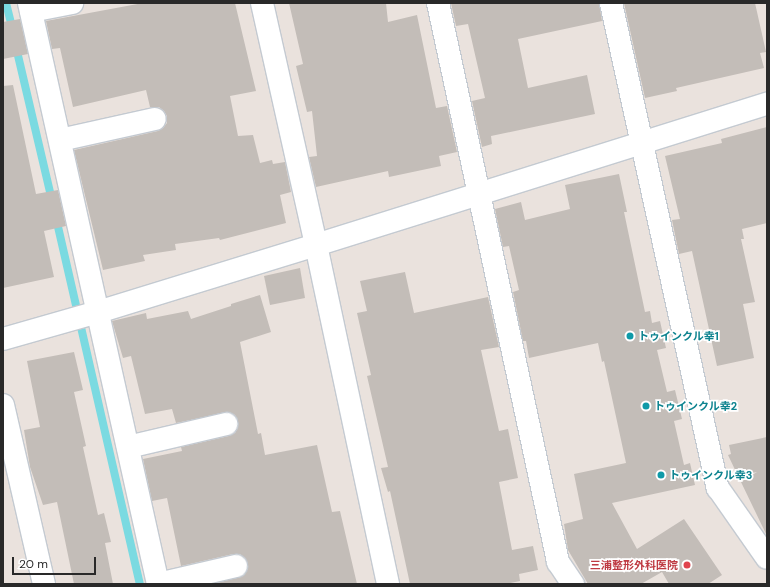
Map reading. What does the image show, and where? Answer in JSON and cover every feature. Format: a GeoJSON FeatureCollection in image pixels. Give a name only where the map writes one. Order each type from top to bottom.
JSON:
{"type":"FeatureCollection","features":[{"type":"Feature","properties":{"kind":"street"},"geometry":{"type":"LineString","coordinates":[[72,3],[30,7],[60,140],[87,315],[128,447],[158,584],[236,566]]}},
{"type":"Feature","properties":{"kind":"street"},"geometry":{"type":"LineString","coordinates":[[262,3],[316,245],[388,584]]}},
{"type":"Feature","properties":{"kind":"street"},"geometry":{"type":"LineString","coordinates":[[438,3],[558,562],[573,584]]}},
{"type":"Feature","properties":{"kind":"street"},"geometry":{"type":"LineString","coordinates":[[611,3],[718,488],[767,558]]}},
{"type":"Feature","properties":{"kind":"street"},"geometry":{"type":"LineString","coordinates":[[3,339],[316,245],[767,104]]}},
{"type":"Feature","properties":{"kind":"street"},"geometry":{"type":"LineString","coordinates":[[60,140],[155,119]]}},
{"type":"Feature","properties":{"kind":"street"},"geometry":{"type":"LineString","coordinates":[[3,405],[44,584]]}},
{"type":"Feature","properties":{"kind":"street"},"geometry":{"type":"LineString","coordinates":[[128,447],[226,424]]}},
{"type":"Feature","properties":{"kind":"building"},"geometry":{"type":"Polygon","coordinates":[[[143,3],[235,3],[256,91],[230,96],[238,136],[253,135],[260,163],[272,160],[273,164],[285,162],[291,192],[280,195],[286,223],[220,240],[219,238],[175,244],[176,250],[143,255],[145,261],[103,270],[74,150],[158,131],[167,123],[167,116],[159,107],[150,107],[146,90],[73,107],[60,48],[52,49],[46,21],[143,3]]]}},
{"type":"Feature","properties":{"kind":"building"},"geometry":{"type":"Polygon","coordinates":[[[289,3],[386,3],[388,22],[417,15],[436,108],[447,106],[457,152],[439,156],[441,166],[389,177],[388,171],[316,187],[309,157],[317,156],[312,111],[307,112],[296,66],[303,64],[289,3]]]}},
{"type":"Feature","properties":{"kind":"building"},"geometry":{"type":"Polygon","coordinates":[[[451,3],[599,3],[602,21],[518,39],[528,88],[587,75],[595,114],[491,136],[492,144],[482,147],[472,101],[485,98],[468,24],[456,26],[451,3]]]}},
{"type":"Feature","properties":{"kind":"building"},"geometry":{"type":"Polygon","coordinates":[[[624,3],[755,3],[766,52],[760,53],[764,68],[676,88],[677,91],[645,98],[624,3]]]}},
{"type":"Feature","properties":{"kind":"building"},"geometry":{"type":"Polygon","coordinates":[[[20,19],[28,54],[3,59],[3,22],[20,19]]]}},
{"type":"Feature","properties":{"kind":"building"},"geometry":{"type":"Polygon","coordinates":[[[13,85],[36,194],[58,190],[66,226],[44,231],[54,277],[3,288],[3,86],[13,85]]]}},
{"type":"Feature","properties":{"kind":"building"},"geometry":{"type":"Polygon","coordinates":[[[767,127],[767,223],[742,229],[744,239],[741,239],[755,302],[743,304],[754,358],[717,366],[692,251],[679,254],[672,220],[680,219],[665,156],[722,143],[721,139],[767,127]]]}},
{"type":"Feature","properties":{"kind":"building"},"geometry":{"type":"Polygon","coordinates":[[[619,174],[627,212],[624,212],[645,312],[650,311],[652,323],[660,321],[666,348],[657,350],[667,392],[675,390],[682,419],[674,421],[684,465],[690,463],[695,485],[612,503],[637,549],[684,519],[722,575],[708,584],[669,584],[662,572],[641,584],[588,584],[568,550],[564,524],[583,519],[574,474],[626,463],[604,361],[602,362],[598,343],[529,358],[526,341],[523,341],[513,292],[519,290],[509,246],[503,247],[495,209],[521,202],[525,220],[570,209],[565,185],[619,174]]]}},
{"type":"Feature","properties":{"kind":"building"},"geometry":{"type":"Polygon","coordinates":[[[300,268],[305,298],[270,305],[264,276],[300,268]]]}},
{"type":"Feature","properties":{"kind":"building"},"geometry":{"type":"Polygon","coordinates":[[[405,272],[414,313],[488,297],[499,347],[481,350],[499,431],[508,429],[518,478],[499,482],[512,550],[533,546],[538,570],[519,574],[520,581],[506,584],[410,584],[390,491],[388,492],[381,468],[388,467],[367,376],[371,375],[357,313],[367,311],[360,281],[405,272]]]}},
{"type":"Feature","properties":{"kind":"building"},"geometry":{"type":"Polygon","coordinates":[[[260,295],[271,332],[240,342],[258,434],[261,433],[265,455],[317,445],[332,512],[340,511],[357,584],[214,584],[244,575],[248,569],[248,564],[245,558],[240,554],[233,554],[181,566],[167,498],[152,501],[143,459],[182,451],[181,447],[229,436],[235,433],[238,428],[238,422],[235,415],[229,412],[176,423],[172,409],[145,414],[131,356],[123,358],[112,321],[146,313],[147,319],[188,311],[191,319],[260,295]]]}},
{"type":"Feature","properties":{"kind":"building"},"geometry":{"type":"Polygon","coordinates":[[[74,352],[83,390],[74,392],[86,446],[83,447],[98,515],[104,513],[111,542],[105,543],[113,584],[74,584],[57,502],[43,505],[30,467],[24,430],[40,427],[27,361],[74,352]]]}},
{"type":"Feature","properties":{"kind":"building"},"geometry":{"type":"Polygon","coordinates":[[[767,437],[767,536],[741,482],[757,472],[738,476],[728,455],[731,454],[729,445],[767,437]]]}},
{"type":"Feature","properties":{"kind":"waterway"},"geometry":{"type":"LineString","coordinates":[[6,3],[13,32]]}},
{"type":"Feature","properties":{"kind":"waterway"},"geometry":{"type":"LineString","coordinates":[[16,47],[52,201]]}},
{"type":"Feature","properties":{"kind":"waterway"},"geometry":{"type":"LineString","coordinates":[[56,218],[140,584]]}},
{"type":"Feature","properties":{"kind":"place","name":"トゥインクル幸1"},"geometry":{"type":"Point","coordinates":[630,336]}},
{"type":"Feature","properties":{"kind":"place","name":"トゥインクル幸2"},"geometry":{"type":"Point","coordinates":[646,406]}},
{"type":"Feature","properties":{"kind":"place","name":"トゥインクル幸3"},"geometry":{"type":"Point","coordinates":[661,475]}},
{"type":"Feature","properties":{"kind":"place","name":"三浦整形外科医院"},"geometry":{"type":"Point","coordinates":[687,565]}}]}
